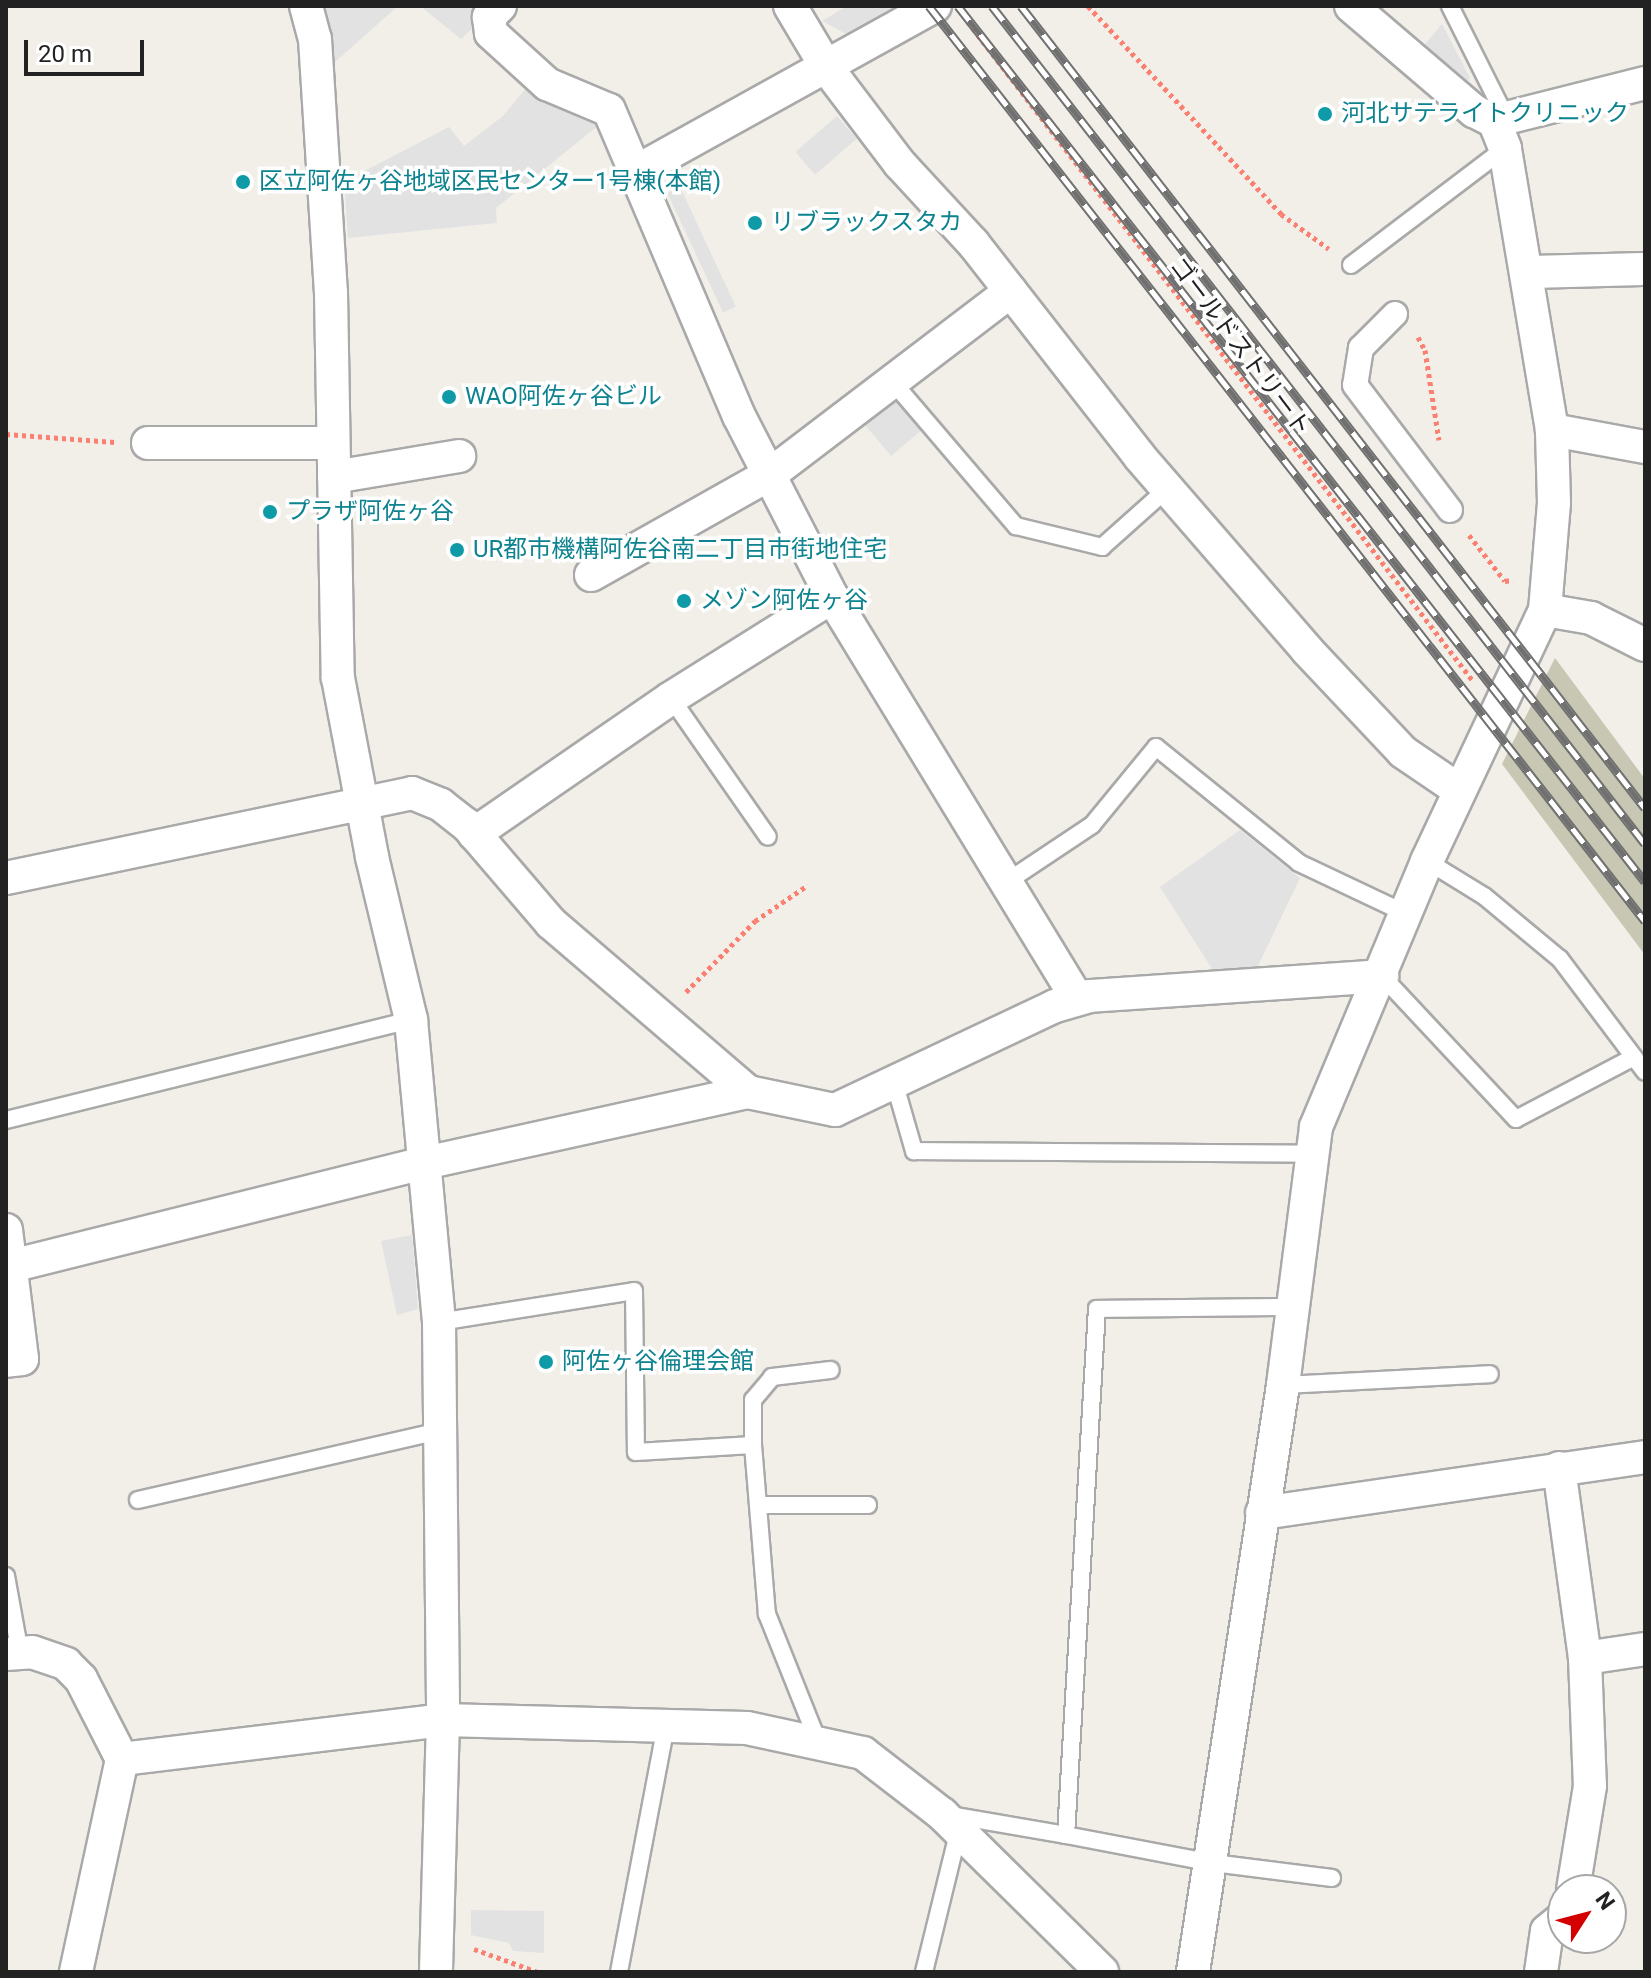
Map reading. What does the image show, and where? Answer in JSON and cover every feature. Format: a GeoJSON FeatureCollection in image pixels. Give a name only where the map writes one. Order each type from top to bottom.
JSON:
{"type":"FeatureCollection","features":[{"type":"Feature","properties":{"kind":"street"},"geometry":{"type":"LineString","coordinates":[[306,6],[315,39],[322,150],[338,678],[411,1020],[439,1322],[443,1720],[436,1972]]}},
{"type":"Feature","properties":{"kind":"street"},"geometry":{"type":"LineString","coordinates":[[500,6],[489,17],[491,33],[547,84],[609,110],[739,416],[772,473],[832,597],[1077,999]]}},
{"type":"Feature","properties":{"kind":"street"},"geometry":{"type":"LineString","coordinates":[[790,6],[827,68],[900,164],[1011,291],[1168,488],[1403,752],[1459,790]]}},
{"type":"Feature","properties":{"kind":"street"},"geometry":{"type":"LineString","coordinates":[[635,172],[935,6]]}},
{"type":"Feature","properties":{"kind":"street"},"geometry":{"type":"LineString","coordinates":[[1193,1972],[1213,1863],[1283,1385],[1316,1127],[1382,976],[1427,861],[1546,594],[1554,503],[1552,430],[1529,272],[1502,129],[1474,111],[1351,6]]}},
{"type":"Feature","properties":{"kind":"street"},"geometry":{"type":"LineString","coordinates":[[1502,129],[1645,83]]}},
{"type":"Feature","properties":{"kind":"street"},"geometry":{"type":"LineString","coordinates":[[1529,272],[1645,269]]}},
{"type":"Feature","properties":{"kind":"street"},"geometry":{"type":"LineString","coordinates":[[591,575],[772,473],[1011,291]]}},
{"type":"Feature","properties":{"kind":"street"},"geometry":{"type":"LineString","coordinates":[[1395,314],[1361,348],[1355,385],[1450,510]]}},
{"type":"Feature","properties":{"kind":"street"},"geometry":{"type":"LineString","coordinates":[[1552,430],[1645,447]]}},
{"type":"Feature","properties":{"kind":"street"},"geometry":{"type":"LineString","coordinates":[[148,443],[333,443]]}},
{"type":"Feature","properties":{"kind":"street"},"geometry":{"type":"LineString","coordinates":[[334,477],[459,456]]}},
{"type":"Feature","properties":{"kind":"street"},"geometry":{"type":"LineString","coordinates":[[1546,594],[1645,645]]}},
{"type":"Feature","properties":{"kind":"street"},"geometry":{"type":"LineString","coordinates":[[474,834],[671,698],[832,597]]}},
{"type":"Feature","properties":{"kind":"street"},"geometry":{"type":"LineString","coordinates":[[6,878],[412,793],[441,805],[474,834],[551,923],[748,1092]]}},
{"type":"Feature","properties":{"kind":"street"},"geometry":{"type":"LineString","coordinates":[[11,1266],[425,1163],[748,1092],[835,1110],[1077,999],[1382,976]]}},
{"type":"Feature","properties":{"kind":"street"},"geometry":{"type":"LineString","coordinates":[[6,1230],[22,1359],[6,1361]]}},
{"type":"Feature","properties":{"kind":"street"},"geometry":{"type":"LineString","coordinates":[[1262,1513],[1645,1457]]}},
{"type":"Feature","properties":{"kind":"street"},"geometry":{"type":"LineString","coordinates":[[1559,1468],[1585,1658],[1590,1786],[1576,1874]]}},
{"type":"Feature","properties":{"kind":"street"},"geometry":{"type":"LineString","coordinates":[[1585,1658],[1645,1649]]}},
{"type":"Feature","properties":{"kind":"street"},"geometry":{"type":"LineString","coordinates":[[13,1654],[66,1664],[81,1679],[122,1759],[76,1972]]}},
{"type":"Feature","properties":{"kind":"street"},"geometry":{"type":"LineString","coordinates":[[122,1759],[443,1720],[747,1728],[863,1753],[950,1822],[1102,1972]]}},
{"type":"Feature","properties":{"kind":"street"},"geometry":{"type":"LineString","coordinates":[[1541,1972],[1547,1931]]}},
{"type":"Feature","properties":{"kind":"lane"},"geometry":{"type":"LineString","coordinates":[[1351,265],[1502,129],[1450,6]]}},
{"type":"Feature","properties":{"kind":"lane"},"geometry":{"type":"LineString","coordinates":[[892,381],[1016,526],[1102,547],[1168,488]]}},
{"type":"Feature","properties":{"kind":"lane"},"geometry":{"type":"LineString","coordinates":[[671,698],[768,837]]}},
{"type":"Feature","properties":{"kind":"lane"},"geometry":{"type":"LineString","coordinates":[[1005,883],[1092,825],[1156,747],[1299,863],[1407,914]]}},
{"type":"Feature","properties":{"kind":"lane"},"geometry":{"type":"LineString","coordinates":[[1427,861],[1484,896],[1560,959],[1645,1072]]}},
{"type":"Feature","properties":{"kind":"lane"},"geometry":{"type":"LineString","coordinates":[[1382,976],[1516,1119],[1634,1057]]}},
{"type":"Feature","properties":{"kind":"lane"},"geometry":{"type":"LineString","coordinates":[[6,1120],[411,1020]]}},
{"type":"Feature","properties":{"kind":"lane"},"geometry":{"type":"LineString","coordinates":[[895,1085],[914,1151],[1314,1154]]}},
{"type":"Feature","properties":{"kind":"lane"},"geometry":{"type":"LineString","coordinates":[[439,1322],[634,1291],[636,1452],[753,1445]]}},
{"type":"Feature","properties":{"kind":"lane"},"geometry":{"type":"LineString","coordinates":[[1066,1835],[1097,1309],[1294,1307]]}},
{"type":"Feature","properties":{"kind":"lane"},"geometry":{"type":"LineString","coordinates":[[819,1744],[767,1614],[753,1445],[753,1400],[772,1377],[831,1370]]}},
{"type":"Feature","properties":{"kind":"lane"},"geometry":{"type":"LineString","coordinates":[[1283,1385],[1490,1374]]}},
{"type":"Feature","properties":{"kind":"lane"},"geometry":{"type":"LineString","coordinates":[[138,1500],[439,1431]]}},
{"type":"Feature","properties":{"kind":"lane"},"geometry":{"type":"LineString","coordinates":[[758,1505],[868,1505]]}},
{"type":"Feature","properties":{"kind":"lane"},"geometry":{"type":"LineString","coordinates":[[6,1576],[13,1654]]}},
{"type":"Feature","properties":{"kind":"lane"},"geometry":{"type":"LineString","coordinates":[[619,1972],[666,1725]]}},
{"type":"Feature","properties":{"kind":"lane"},"geometry":{"type":"LineString","coordinates":[[924,1972],[950,1822],[1066,1835],[1213,1863],[1332,1878]]}},
{"type":"Feature","properties":{"kind":"path"},"geometry":{"type":"LineString","coordinates":[[1088,6],[1281,214],[1351,265]]}},
{"type":"Feature","properties":{"kind":"path","name":"ゴールドストリート"},"geometry":{"type":"LineString","coordinates":[[965,19],[1496,710]]}},
{"type":"Feature","properties":{"kind":"path"},"geometry":{"type":"LineString","coordinates":[[1395,314],[1412,327],[1425,350],[1441,452]]}},
{"type":"Feature","properties":{"kind":"path"},"geometry":{"type":"LineString","coordinates":[[6,434],[148,443]]}},
{"type":"Feature","properties":{"kind":"path"},"geometry":{"type":"LineString","coordinates":[[1450,510],[1505,581],[1546,594]]}},
{"type":"Feature","properties":{"kind":"path"},"geometry":{"type":"LineString","coordinates":[[661,1017],[755,921],[808,885]]}},
{"type":"Feature","properties":{"kind":"path"},"geometry":{"type":"LineString","coordinates":[[439,1937],[538,1972]]}},
{"type":"Feature","properties":{"kind":"shaded area"},"geometry":{"type":"Polygon","coordinates":[[[321,6],[398,6],[334,63],[321,6]]]}},
{"type":"Feature","properties":{"kind":"shaded area"},"geometry":{"type":"Polygon","coordinates":[[[420,6],[497,6],[461,39],[420,6]]]}},
{"type":"Feature","properties":{"kind":"shaded area"},"geometry":{"type":"Polygon","coordinates":[[[847,6],[890,6],[894,11],[850,36],[822,21],[847,6]]]}},
{"type":"Feature","properties":{"kind":"shaded area"},"geometry":{"type":"Polygon","coordinates":[[[1442,24],[1470,78],[1463,85],[1421,49],[1442,24]]]}},
{"type":"Feature","properties":{"kind":"shaded area"},"geometry":{"type":"Polygon","coordinates":[[[535,77],[609,117],[496,208],[497,223],[348,238],[344,175],[357,175],[449,127],[464,146],[503,116],[535,77]]]}},
{"type":"Feature","properties":{"kind":"shaded area"},"geometry":{"type":"Polygon","coordinates":[[[837,116],[857,139],[815,175],[795,152],[837,116]]]}},
{"type":"Feature","properties":{"kind":"shaded area"},"geometry":{"type":"Polygon","coordinates":[[[680,187],[736,307],[723,313],[667,193],[680,187]]]}},
{"type":"Feature","properties":{"kind":"shaded area"},"geometry":{"type":"Polygon","coordinates":[[[887,398],[898,398],[923,429],[891,456],[860,419],[887,398]]]}},
{"type":"Feature","properties":{"kind":"shaded area"},"geometry":{"type":"Polygon","coordinates":[[[1555,658],[1645,779],[1645,955],[1502,764],[1555,658]]]}},
{"type":"Feature","properties":{"kind":"shaded area"},"geometry":{"type":"Polygon","coordinates":[[[1240,830],[1300,878],[1255,972],[1212,969],[1160,887],[1240,830]]]}},
{"type":"Feature","properties":{"kind":"shaded area"},"geometry":{"type":"Polygon","coordinates":[[[412,1235],[418,1309],[397,1315],[381,1241],[412,1235]]]}},
{"type":"Feature","properties":{"kind":"shaded area"},"geometry":{"type":"Polygon","coordinates":[[[471,1910],[544,1911],[544,1953],[513,1951],[509,1943],[471,1935],[471,1910]]]}},
{"type":"Feature","properties":{"kind":"railway"},"geometry":{"type":"LineString","coordinates":[[929,6],[1645,921]]}},
{"type":"Feature","properties":{"kind":"railway"},"geometry":{"type":"LineString","coordinates":[[958,6],[1645,882]]}},
{"type":"Feature","properties":{"kind":"railway"},"geometry":{"type":"LineString","coordinates":[[992,6],[1645,844]]}},
{"type":"Feature","properties":{"kind":"railway"},"geometry":{"type":"LineString","coordinates":[[1021,6],[1645,808]]}},
{"type":"Feature","properties":{"kind":"place","name":"河北サテライトクリニック"},"geometry":{"type":"Point","coordinates":[1325,114]}},
{"type":"Feature","properties":{"kind":"place","name":"区立阿佐ヶ谷地域区民センター1号棟(本館)"},"geometry":{"type":"Point","coordinates":[243,182]}},
{"type":"Feature","properties":{"kind":"place","name":"リブラックスタカ"},"geometry":{"type":"Point","coordinates":[755,223]}},
{"type":"Feature","properties":{"kind":"place","name":"WAO阿佐ヶ谷ビル"},"geometry":{"type":"Point","coordinates":[449,397]}},
{"type":"Feature","properties":{"kind":"place","name":"プラザ阿佐ヶ谷"},"geometry":{"type":"Point","coordinates":[270,512]}},
{"type":"Feature","properties":{"kind":"place","name":"UR都市機構阿佐谷南二丁目市街地住宅"},"geometry":{"type":"Point","coordinates":[457,550]}},
{"type":"Feature","properties":{"kind":"place","name":"メゾン阿佐ヶ谷"},"geometry":{"type":"Point","coordinates":[684,601]}},
{"type":"Feature","properties":{"kind":"place","name":"阿佐ヶ谷倫理会館"},"geometry":{"type":"Point","coordinates":[546,1362]}}]}
